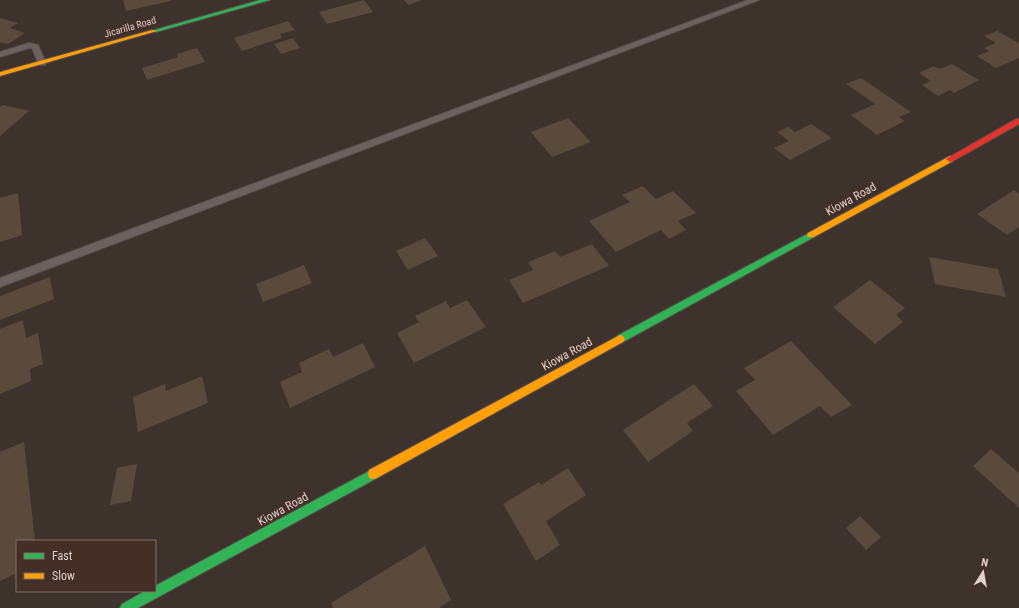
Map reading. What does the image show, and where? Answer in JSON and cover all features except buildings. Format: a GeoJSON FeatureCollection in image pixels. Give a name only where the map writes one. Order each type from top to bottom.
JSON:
{"type":"FeatureCollection","features":[{"type":"Feature","properties":{"kind":"street","name":"Jicarilla Road"},"geometry":{"type":"LineString","coordinates":[[0,74],[267,0]]}},
{"type":"Feature","properties":{"kind":"street","name":"Kiowa Road"},"geometry":{"type":"LineString","coordinates":[[156,592],[1019,121]]}},
{"type":"Feature","properties":{"kind":"street","name":"Kiowa Road"},"geometry":{"type":"LineString","coordinates":[[126,608],[155,592]]}},
{"type":"Feature","properties":{"kind":"lane"},"geometry":{"type":"LineString","coordinates":[[0,283],[755,0]]}},
{"type":"Feature","properties":{"kind":"lane"},"geometry":{"type":"LineString","coordinates":[[0,54],[29,45],[35,47],[42,62]]}},
{"type":"Feature","properties":{"kind":"traffic: fast"},"geometry":{"type":"LineString","coordinates":[[154,31],[267,0]]}},
{"type":"Feature","properties":{"kind":"traffic: fast"},"geometry":{"type":"LineString","coordinates":[[620,339],[811,235]]}},
{"type":"Feature","properties":{"kind":"traffic: fast"},"geometry":{"type":"LineString","coordinates":[[156,592],[373,474]]}},
{"type":"Feature","properties":{"kind":"traffic: fast"},"geometry":{"type":"LineString","coordinates":[[126,608],[155,592]]}},
{"type":"Feature","properties":{"kind":"traffic: slow"},"geometry":{"type":"LineString","coordinates":[[0,74],[154,31]]}},
{"type":"Feature","properties":{"kind":"traffic: slow"},"geometry":{"type":"LineString","coordinates":[[811,235],[950,159]]}},
{"type":"Feature","properties":{"kind":"traffic: slow"},"geometry":{"type":"LineString","coordinates":[[373,474],[620,339]]}},
{"type":"Feature","properties":{"kind":"traffic: jam"},"geometry":{"type":"LineString","coordinates":[[950,159],[1019,121]]}}]}
